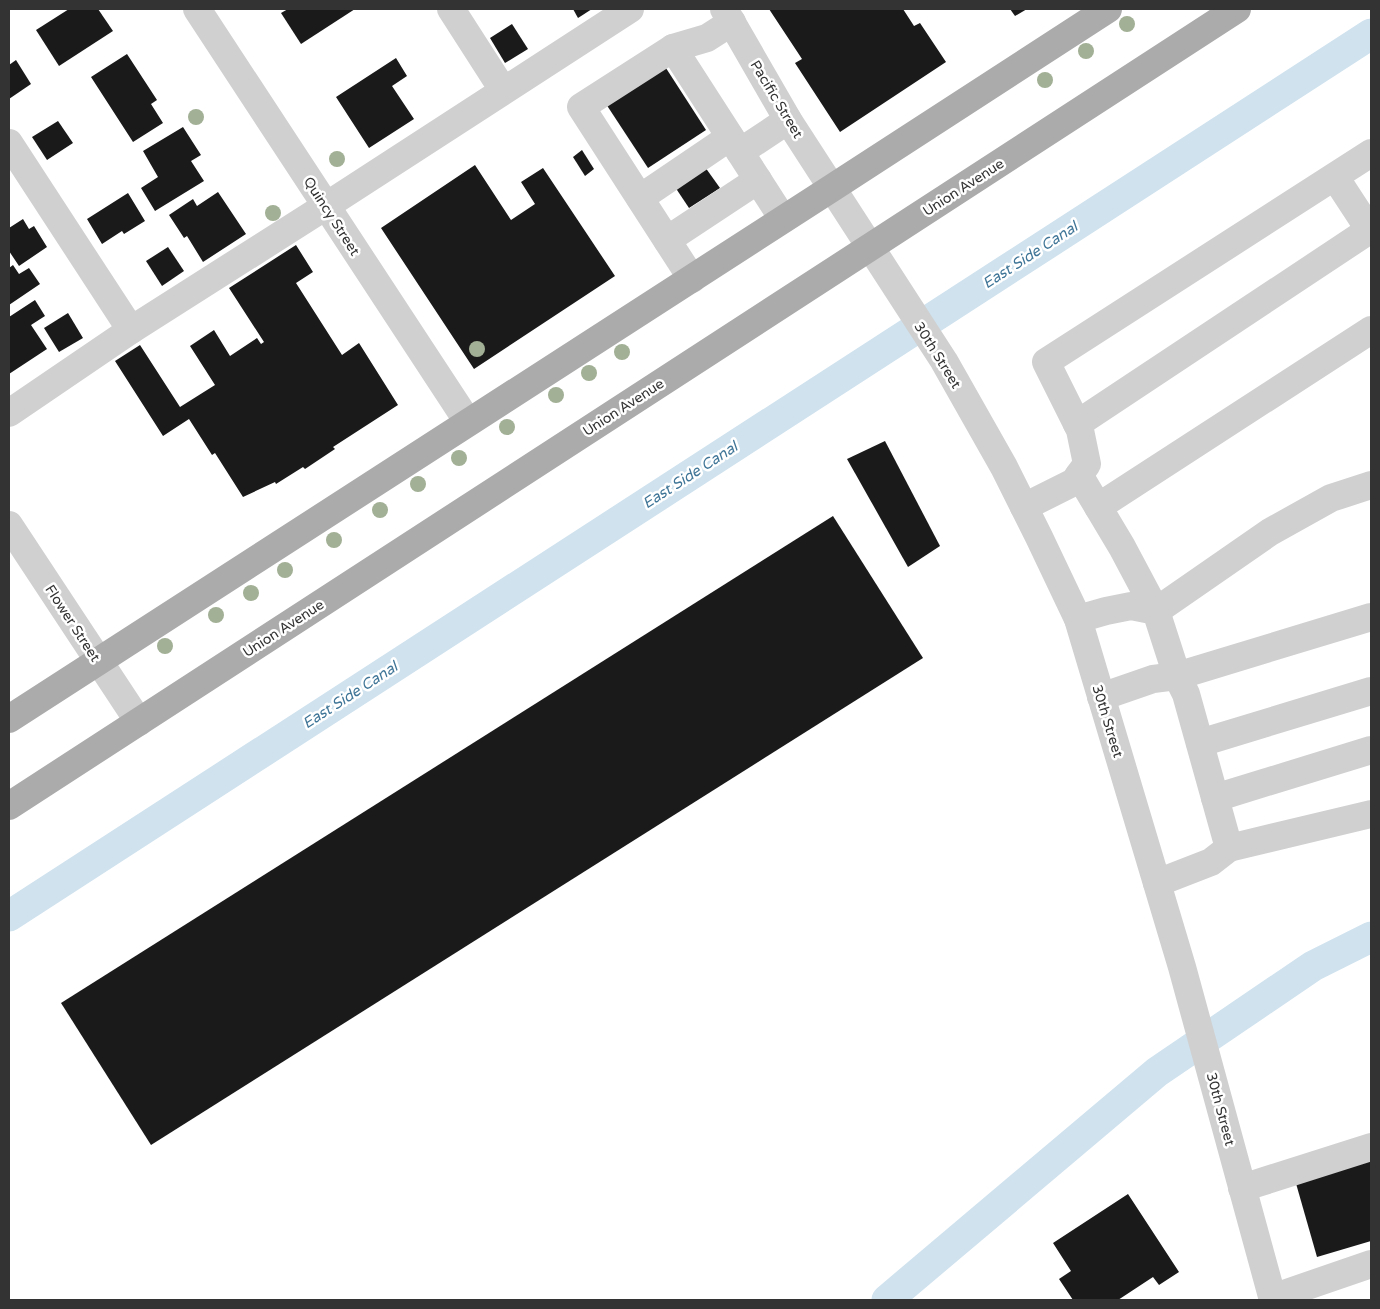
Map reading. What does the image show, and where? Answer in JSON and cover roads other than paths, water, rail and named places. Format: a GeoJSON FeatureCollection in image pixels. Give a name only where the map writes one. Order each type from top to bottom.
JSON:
{"type":"FeatureCollection","features":[{"type":"Feature","properties":{"kind":"main road"},"geometry":{"type":"LineString","coordinates":[[9,719],[1108,9]]}},
{"type":"Feature","properties":{"kind":"main road","name":"Union Avenue"},"geometry":{"type":"LineString","coordinates":[[9,806],[1237,9]]}},
{"type":"Feature","properties":{"kind":"street","name":"Quincy Street"},"geometry":{"type":"LineString","coordinates":[[197,9],[468,422]]}},
{"type":"Feature","properties":{"kind":"street"},"geometry":{"type":"LineString","coordinates":[[451,9],[503,90]]}},
{"type":"Feature","properties":{"kind":"street"},"geometry":{"type":"LineString","coordinates":[[9,413],[131,330],[630,9]]}},
{"type":"Feature","properties":{"kind":"street"},"geometry":{"type":"LineString","coordinates":[[692,278],[581,107],[673,48],[707,38],[728,15]]}},
{"type":"Feature","properties":{"kind":"street","name":"Pacific Street"},"geometry":{"type":"LineString","coordinates":[[728,15],[788,120],[832,188]]}},
{"type":"Feature","properties":{"kind":"street"},"geometry":{"type":"LineString","coordinates":[[673,48],[783,220]]}},
{"type":"Feature","properties":{"kind":"street"},"geometry":{"type":"LineString","coordinates":[[640,198],[735,145],[788,120]]}},
{"type":"Feature","properties":{"kind":"street"},"geometry":{"type":"LineString","coordinates":[[9,143],[131,330]]}},
{"type":"Feature","properties":{"kind":"street"},"geometry":{"type":"LineString","coordinates":[[1024,507],[1074,482],[1087,464],[1080,430],[1046,362],[1371,153]]}},
{"type":"Feature","properties":{"kind":"street"},"geometry":{"type":"LineString","coordinates":[[1077,424],[1371,231],[1334,176]]}},
{"type":"Feature","properties":{"kind":"street"},"geometry":{"type":"LineString","coordinates":[[667,240],[758,180]]}},
{"type":"Feature","properties":{"kind":"street","name":"30th Street"},"geometry":{"type":"LineString","coordinates":[[832,188],[944,361],[1004,467],[1078,619],[1182,967],[1272,1299]]}},
{"type":"Feature","properties":{"kind":"street"},"geometry":{"type":"LineString","coordinates":[[1098,507],[1371,330]]}},
{"type":"Feature","properties":{"kind":"street"},"geometry":{"type":"LineString","coordinates":[[1079,475],[1122,547],[1156,611],[1177,676],[1186,694],[1229,848]]}},
{"type":"Feature","properties":{"kind":"street"},"geometry":{"type":"LineString","coordinates":[[1078,619],[1131,606],[1156,611],[1270,532],[1331,498],[1371,485]]}},
{"type":"Feature","properties":{"kind":"street","name":"Flower Street"},"geometry":{"type":"LineString","coordinates":[[9,525],[139,722]]}},
{"type":"Feature","properties":{"kind":"street"},"geometry":{"type":"LineString","coordinates":[[1101,697],[1153,679],[1177,676],[1371,617]]}},
{"type":"Feature","properties":{"kind":"street"},"geometry":{"type":"LineString","coordinates":[[1200,743],[1371,691]]}},
{"type":"Feature","properties":{"kind":"street"},"geometry":{"type":"LineString","coordinates":[[1215,798],[1371,750]]}},
{"type":"Feature","properties":{"kind":"street"},"geometry":{"type":"LineString","coordinates":[[1157,883],[1211,862],[1229,848],[1371,814]]}},
{"type":"Feature","properties":{"kind":"street"},"geometry":{"type":"LineString","coordinates":[[1242,1188],[1371,1148]]}},
{"type":"Feature","properties":{"kind":"street"},"geometry":{"type":"LineString","coordinates":[[1272,1299],[1371,1264]]}},
{"type":"Feature","properties":{"kind":"waterway","name":"East Side Canal"},"geometry":{"type":"LineString","coordinates":[[9,916],[1371,34]]}},
{"type":"Feature","properties":{"kind":"waterway"},"geometry":{"type":"LineString","coordinates":[[887,1300],[1157,1072],[1313,966],[1371,937]]}}]}
